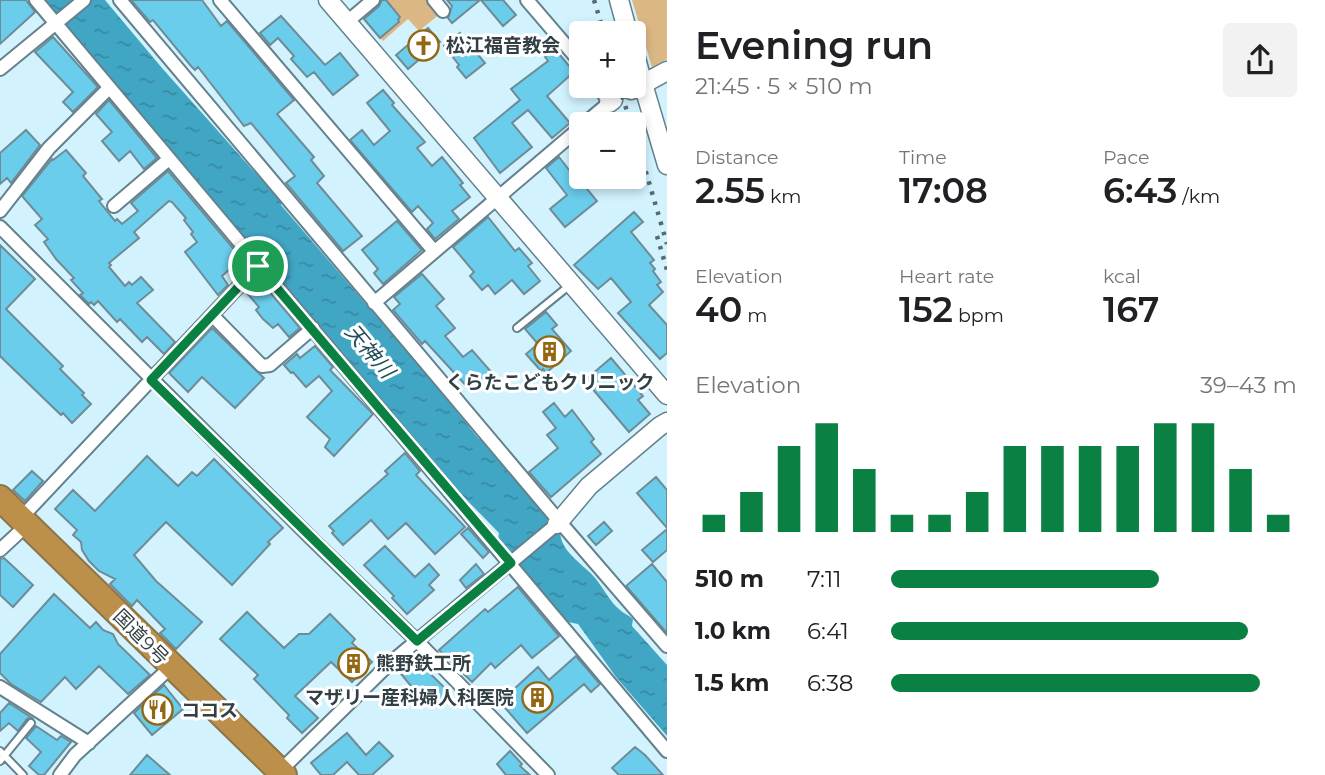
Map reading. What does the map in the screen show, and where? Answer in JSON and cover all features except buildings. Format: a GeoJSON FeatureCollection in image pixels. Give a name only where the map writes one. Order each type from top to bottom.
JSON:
{"type":"FeatureCollection","features":[{"type":"Feature","properties":{"kind":"highway","name":"国道9号"},"geometry":{"type":"LineString","coordinates":[[0,498],[282,773]]}},
{"type":"Feature","properties":{"kind":"street"},"geometry":{"type":"LineString","coordinates":[[36,0],[258,266],[512,562],[667,751]]}},
{"type":"Feature","properties":{"kind":"street"},"geometry":{"type":"LineString","coordinates":[[0,69],[83,0]]}},
{"type":"Feature","properties":{"kind":"street"},"geometry":{"type":"LineString","coordinates":[[120,0],[558,523],[667,646]]}},
{"type":"Feature","properties":{"kind":"street"},"geometry":{"type":"LineString","coordinates":[[220,0],[435,251]]}},
{"type":"Feature","properties":{"kind":"street"},"geometry":{"type":"LineString","coordinates":[[328,0],[667,396]]}},
{"type":"Feature","properties":{"kind":"street"},"geometry":{"type":"LineString","coordinates":[[347,22],[373,0]]}},
{"type":"Feature","properties":{"kind":"street"},"geometry":{"type":"LineString","coordinates":[[434,0],[443,11]]}},
{"type":"Feature","properties":{"kind":"street"},"geometry":{"type":"LineString","coordinates":[[527,0],[569,50]]}},
{"type":"Feature","properties":{"kind":"street"},"geometry":{"type":"LineString","coordinates":[[619,0],[625,21]]}},
{"type":"Feature","properties":{"kind":"street"},"geometry":{"type":"LineString","coordinates":[[646,82],[667,71]]}},
{"type":"Feature","properties":{"kind":"street"},"geometry":{"type":"LineString","coordinates":[[0,211],[49,148],[109,88]]}},
{"type":"Feature","properties":{"kind":"street"},"geometry":{"type":"LineString","coordinates":[[598,112],[611,101],[609,98]]}},
{"type":"Feature","properties":{"kind":"street"},"geometry":{"type":"LineString","coordinates":[[643,98],[664,140],[667,165]]}},
{"type":"Feature","properties":{"kind":"street"},"geometry":{"type":"LineString","coordinates":[[374,303],[569,136]]}},
{"type":"Feature","properties":{"kind":"street"},"geometry":{"type":"LineString","coordinates":[[114,206],[169,159]]}},
{"type":"Feature","properties":{"kind":"street"},"geometry":{"type":"LineString","coordinates":[[0,227],[151,380],[417,641],[548,775]]}},
{"type":"Feature","properties":{"kind":"street"},"geometry":{"type":"LineString","coordinates":[[0,550],[151,380],[258,266]]}},
{"type":"Feature","properties":{"kind":"street"},"geometry":{"type":"LineString","coordinates":[[212,315],[262,366],[270,365],[313,328]]}},
{"type":"Feature","properties":{"kind":"street"},"geometry":{"type":"LineString","coordinates":[[282,773],[389,664],[558,523],[589,486],[667,422]]}},
{"type":"Feature","properties":{"kind":"street"},"geometry":{"type":"LineString","coordinates":[[60,775],[75,755],[171,667]]}},
{"type":"Feature","properties":{"kind":"street"},"geometry":{"type":"LineString","coordinates":[[0,687],[89,743]]}},
{"type":"Feature","properties":{"kind":"lane"},"geometry":{"type":"LineString","coordinates":[[517,328],[572,283]]}},
{"type":"Feature","properties":{"kind":"lane"},"geometry":{"type":"LineString","coordinates":[[23,775],[2,756],[31,723]]}},
{"type":"Feature","properties":{"kind":"shaded area"},"geometry":{"type":"Polygon","coordinates":[[[380,0],[430,0],[441,13],[419,31],[408,19],[383,41],[361,16],[380,0]]]}},
{"type":"Feature","properties":{"kind":"shaded area"},"geometry":{"type":"Polygon","coordinates":[[[632,0],[667,0],[667,59],[652,67],[646,47],[646,21],[638,21],[632,0]]]}},
{"type":"Feature","properties":{"kind":"water","name":"天神川"},"geometry":{"type":"Polygon","coordinates":[[[45,0],[105,0],[378,318],[381,318],[479,439],[482,438],[560,532],[564,546],[596,579],[616,607],[633,619],[632,626],[667,665],[667,736],[616,677],[578,624],[568,622],[498,541],[499,533],[419,451],[188,176],[45,0]]]}},
{"type":"Feature","properties":{"kind":"railway"},"geometry":{"type":"LineString","coordinates":[[594,0],[600,21]]}},
{"type":"Feature","properties":{"kind":"railway"},"geometry":{"type":"LineString","coordinates":[[623,98],[627,112]]}},
{"type":"Feature","properties":{"kind":"railway"},"geometry":{"type":"LineString","coordinates":[[646,172],[667,244]]}},
{"type":"Feature","properties":{"kind":"railway"},"geometry":{"type":"LineString","coordinates":[[657,236],[667,270]]}},
{"type":"Feature","properties":{"kind":"place","name":"松江福音教会"},"geometry":{"type":"Point","coordinates":[423,45]}},
{"type":"Feature","properties":{"kind":"place","name":"くらたこどもクリニック"},"geometry":{"type":"Point","coordinates":[550,351]}},
{"type":"Feature","properties":{"kind":"place","name":"熊野鉄工所"},"geometry":{"type":"Point","coordinates":[353,663]}},
{"type":"Feature","properties":{"kind":"place","name":"マザリー産科婦人科医院"},"geometry":{"type":"Point","coordinates":[537,697]}},
{"type":"Feature","properties":{"kind":"place","name":"ココス"},"geometry":{"type":"Point","coordinates":[158,710]}},
{"type":"Feature","properties":{"kind":"route"},"geometry":{"type":"LineString","coordinates":[[258,266],[511,563],[417,641],[151,380],[258,266]]}}]}
